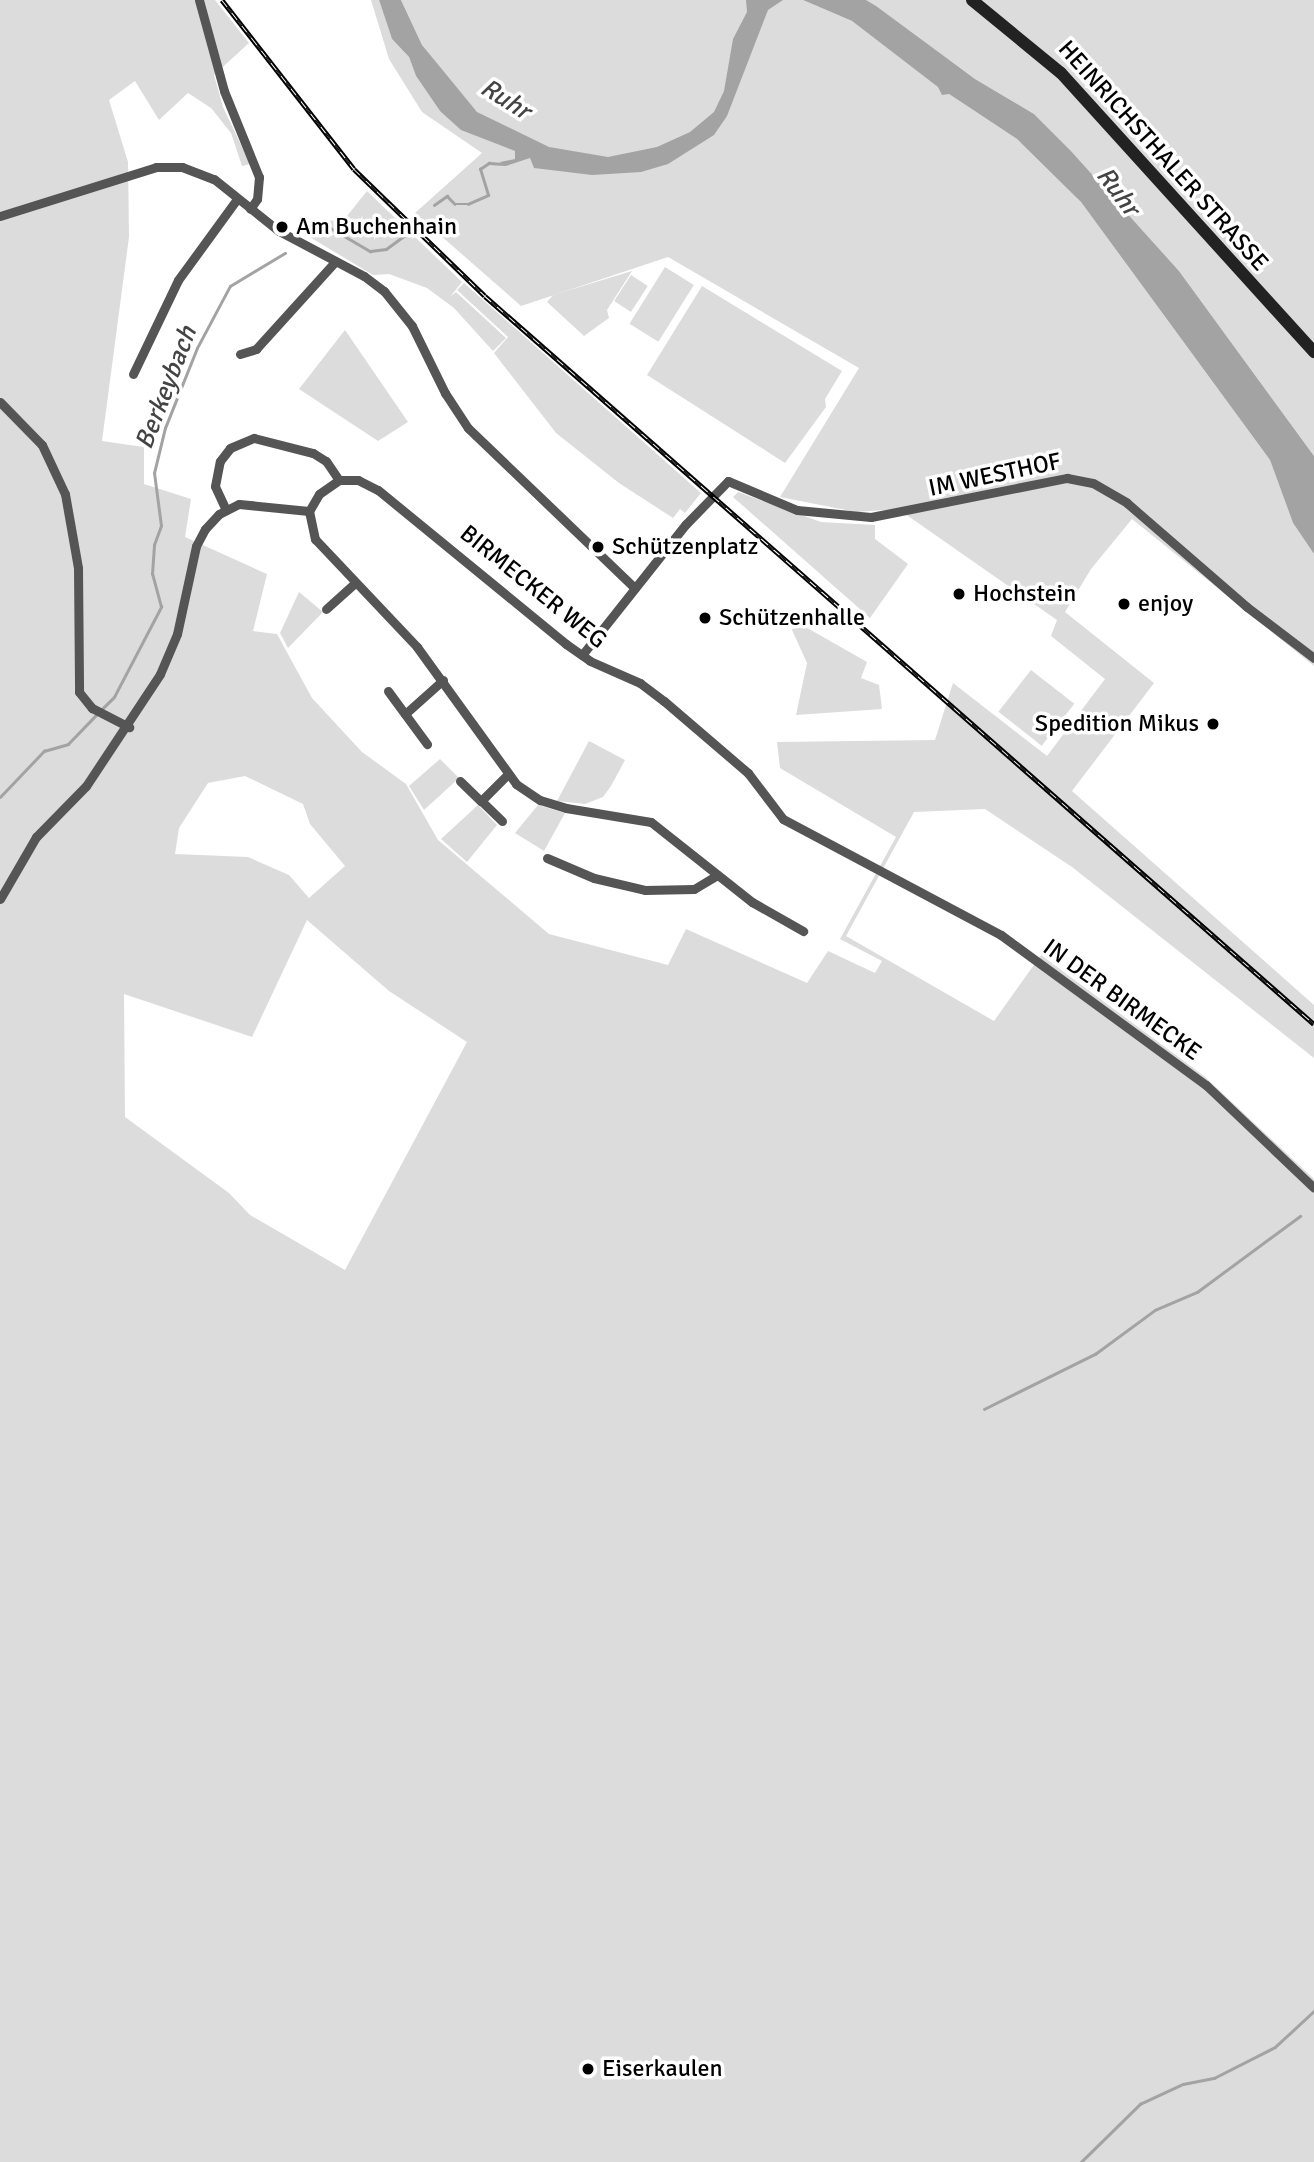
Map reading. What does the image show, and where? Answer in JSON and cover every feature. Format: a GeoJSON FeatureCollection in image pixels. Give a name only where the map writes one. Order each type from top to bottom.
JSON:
{"type":"FeatureCollection","features":[{"type":"Feature","properties":{"kind":"main road","name":"HEINRICHSTHALER STRASSE"},"geometry":{"type":"LineString","coordinates":[[972,0],[1061,73],[1314,352]]}},
{"type":"Feature","properties":{"kind":"street"},"geometry":{"type":"LineString","coordinates":[[199,0],[225,91],[259,177],[257,199],[250,209]]}},
{"type":"Feature","properties":{"kind":"street"},"geometry":{"type":"LineString","coordinates":[[0,216],[165,166],[206,175],[250,209],[335,262],[364,276],[396,304],[460,418],[635,588],[582,655]]}},
{"type":"Feature","properties":{"kind":"street"},"geometry":{"type":"LineString","coordinates":[[133,374],[178,280],[237,199]]}},
{"type":"Feature","properties":{"kind":"street"},"geometry":{"type":"LineString","coordinates":[[240,354],[256,349],[335,262]]}},
{"type":"Feature","properties":{"kind":"street"},"geometry":{"type":"LineString","coordinates":[[0,402],[42,445],[65,494],[78,568],[79,692],[92,708],[129,727]]}},
{"type":"Feature","properties":{"kind":"street"},"geometry":{"type":"LineString","coordinates":[[226,510],[216,491],[217,469],[226,452],[248,439],[275,440],[313,453],[326,461],[339,480],[319,494],[309,511],[315,539],[443,680],[508,774],[548,803],[651,822],[716,876],[803,931]]}},
{"type":"Feature","properties":{"kind":"street","name":"IM WESTHOF"},"geometry":{"type":"LineString","coordinates":[[635,588],[715,489],[728,481],[797,510],[871,517],[935,508],[1058,479],[1083,480],[1127,503],[1247,607],[1314,658]]}},
{"type":"Feature","properties":{"kind":"street","name":"BIRMECKER WEG"},"geometry":{"type":"LineString","coordinates":[[339,480],[358,480],[379,489],[582,655],[640,683],[664,701],[748,774],[794,827],[885,873]]}},
{"type":"Feature","properties":{"kind":"street"},"geometry":{"type":"LineString","coordinates":[[0,899],[36,837],[86,786],[129,727],[173,645],[196,545],[205,528],[226,510],[255,503],[309,511]]}},
{"type":"Feature","properties":{"kind":"street"},"geometry":{"type":"LineString","coordinates":[[326,609],[354,584]]}},
{"type":"Feature","properties":{"kind":"street"},"geometry":{"type":"LineString","coordinates":[[405,714],[443,680]]}},
{"type":"Feature","properties":{"kind":"street"},"geometry":{"type":"LineString","coordinates":[[388,691],[427,744]]}},
{"type":"Feature","properties":{"kind":"street"},"geometry":{"type":"LineString","coordinates":[[481,801],[508,774]]}},
{"type":"Feature","properties":{"kind":"street"},"geometry":{"type":"LineString","coordinates":[[460,781],[502,821]]}},
{"type":"Feature","properties":{"kind":"street"},"geometry":{"type":"LineString","coordinates":[[547,858],[594,878],[645,890],[694,888],[716,876]]}},
{"type":"Feature","properties":{"kind":"street","name":"IN DER BIRMECKE"},"geometry":{"type":"LineString","coordinates":[[885,873],[992,929],[1206,1085],[1314,1188]]}},
{"type":"Feature","properties":{"kind":"shaded area"},"geometry":{"type":"Polygon","coordinates":[[[0,0],[215,0],[249,43],[214,75],[223,107],[250,164],[242,166],[231,133],[211,108],[188,93],[159,120],[135,81],[109,100],[128,162],[129,237],[102,441],[144,447],[144,484],[191,499],[185,537],[267,574],[253,631],[277,634],[312,698],[362,752],[406,784],[438,840],[549,934],[668,965],[686,929],[807,983],[828,951],[875,973],[882,961],[840,939],[896,837],[780,768],[777,742],[935,740],[953,683],[1047,756],[1105,679],[1051,636],[1057,620],[898,509],[856,512],[780,497],[859,368],[668,257],[521,306],[415,213],[482,153],[422,112],[389,59],[371,0],[379,0],[392,39],[409,57],[416,76],[440,111],[509,130],[477,112],[453,87],[422,45],[401,0],[803,0],[852,21],[939,87],[942,94],[949,94],[1017,139],[1081,202],[1270,460],[1293,523],[1314,554],[1314,666],[1132,519],[1091,569],[1065,612],[1154,683],[1072,791],[1314,1005],[1314,1058],[1072,867],[985,809],[914,812],[846,936],[994,1021],[1041,955],[1204,1076],[1314,1179],[1314,2162],[0,2162],[0,0]],[[245,776],[208,783],[179,828],[175,854],[248,857],[289,875],[309,898],[345,866],[310,824],[303,804],[245,776]],[[307,920],[252,1037],[124,994],[125,1117],[229,1193],[250,1215],[345,1270],[467,1042],[389,991],[307,920]]]}},
{"type":"Feature","properties":{"kind":"shaded area"},"geometry":{"type":"Polygon","coordinates":[[[379,0],[401,0],[422,45],[477,112],[549,147],[608,157],[657,147],[690,132],[714,112],[724,91],[733,39],[747,12],[746,0],[783,0],[768,10],[727,116],[714,135],[668,164],[641,172],[592,175],[534,168],[530,158],[506,166],[500,162],[515,159],[515,151],[461,130],[440,111],[416,76],[409,57],[392,39],[379,0]]]}},
{"type":"Feature","properties":{"kind":"shaded area"},"geometry":{"type":"Polygon","coordinates":[[[803,0],[866,0],[975,79],[1034,114],[1071,151],[1179,271],[1314,456],[1314,554],[1293,523],[1270,460],[1081,202],[1017,139],[949,94],[942,95],[938,87],[852,21],[803,0]]]}},
{"type":"Feature","properties":{"kind":"shaded area"},"geometry":{"type":"Polygon","coordinates":[[[866,0],[1314,0],[1314,456],[1179,271],[1071,151],[1034,114],[975,79],[866,0]]]}},
{"type":"Feature","properties":{"kind":"shaded area"},"geometry":{"type":"Polygon","coordinates":[[[367,191],[462,282],[450,297],[456,292],[506,338],[493,351],[454,308],[427,288],[389,274],[373,275],[303,233],[318,220],[343,221],[367,191]]]}},
{"type":"Feature","properties":{"kind":"shaded area"},"geometry":{"type":"Polygon","coordinates":[[[665,267],[694,285],[658,342],[629,324],[665,267]]]}},
{"type":"Feature","properties":{"kind":"shaded area"},"geometry":{"type":"Polygon","coordinates":[[[632,271],[607,310],[609,318],[584,336],[547,302],[553,295],[632,271]]]}},
{"type":"Feature","properties":{"kind":"shaded area"},"geometry":{"type":"Polygon","coordinates":[[[631,275],[648,286],[631,312],[614,301],[631,275]]]}},
{"type":"Feature","properties":{"kind":"shaded area"},"geometry":{"type":"Polygon","coordinates":[[[464,283],[701,493],[685,513],[680,509],[673,518],[619,483],[556,433],[494,353],[508,337],[457,290],[464,283]]]}},
{"type":"Feature","properties":{"kind":"shaded area"},"geometry":{"type":"Polygon","coordinates":[[[702,286],[842,371],[825,399],[826,407],[785,463],[647,375],[702,286]]]}},
{"type":"Feature","properties":{"kind":"shaded area"},"geometry":{"type":"Polygon","coordinates":[[[345,330],[408,422],[378,441],[299,389],[345,330]]]}},
{"type":"Feature","properties":{"kind":"shaded area"},"geometry":{"type":"Polygon","coordinates":[[[738,492],[821,522],[875,525],[875,539],[908,564],[870,618],[733,497],[738,492]]]}},
{"type":"Feature","properties":{"kind":"shaded area"},"geometry":{"type":"Polygon","coordinates":[[[299,592],[323,612],[288,648],[280,633],[299,592]]]}},
{"type":"Feature","properties":{"kind":"shaded area"},"geometry":{"type":"Polygon","coordinates":[[[795,621],[867,662],[861,678],[879,685],[882,709],[796,715],[807,663],[792,630],[795,621]]]}},
{"type":"Feature","properties":{"kind":"shaded area"},"geometry":{"type":"Polygon","coordinates":[[[1031,670],[1074,704],[1042,746],[998,712],[1031,670]]]}},
{"type":"Feature","properties":{"kind":"shaded area"},"geometry":{"type":"Polygon","coordinates":[[[589,741],[625,760],[603,797],[585,804],[557,801],[589,741]]]}},
{"type":"Feature","properties":{"kind":"shaded area"},"geometry":{"type":"Polygon","coordinates":[[[440,759],[459,778],[424,810],[409,786],[440,759]]]}},
{"type":"Feature","properties":{"kind":"shaded area"},"geometry":{"type":"Polygon","coordinates":[[[478,805],[497,825],[467,862],[441,839],[478,805]]]}},
{"type":"Feature","properties":{"kind":"shaded area"},"geometry":{"type":"Polygon","coordinates":[[[538,805],[565,813],[544,851],[515,833],[538,805]]]}},
{"type":"Feature","properties":{"kind":"waterway","name":"Berkeybach"},"geometry":{"type":"LineString","coordinates":[[434,205],[447,196],[455,204],[468,204],[488,195],[480,169],[489,163],[504,164]]}},
{"type":"Feature","properties":{"kind":"waterway","name":"Berkeybach"},"geometry":{"type":"LineString","coordinates":[[313,233],[329,227],[370,251],[386,249],[405,235]]}},
{"type":"Feature","properties":{"kind":"waterway","name":"Berkeybach"},"geometry":{"type":"LineString","coordinates":[[101,710],[114,697],[161,607],[152,574],[154,545],[161,526],[154,473],[165,428],[197,348],[230,286],[285,253]]}},
{"type":"Feature","properties":{"kind":"waterway","name":"Berkeybach"},"geometry":{"type":"LineString","coordinates":[[0,797],[44,751],[68,744],[97,714]]}},
{"type":"Feature","properties":{"kind":"waterway"},"geometry":{"type":"LineString","coordinates":[[984,1409],[1095,1354],[1155,1310],[1197,1292],[1300,1216]]}},
{"type":"Feature","properties":{"kind":"waterway"},"geometry":{"type":"LineString","coordinates":[[1081,2162],[1140,2104],[1183,2084],[1214,2078],[1275,2047],[1314,2011]]}},
{"type":"Feature","properties":{"kind":"railway"},"geometry":{"type":"LineString","coordinates":[[222,0],[354,169],[485,296],[1314,1024]]}},
{"type":"Feature","properties":{"kind":"place","name":"Am Buchenhain"},"geometry":{"type":"Point","coordinates":[282,227]}},
{"type":"Feature","properties":{"kind":"place","name":"Schützenplatz"},"geometry":{"type":"Point","coordinates":[598,547]}},
{"type":"Feature","properties":{"kind":"place","name":"Hochstein"},"geometry":{"type":"Point","coordinates":[959,594]}},
{"type":"Feature","properties":{"kind":"place","name":"enjoy"},"geometry":{"type":"Point","coordinates":[1124,604]}},
{"type":"Feature","properties":{"kind":"place","name":"Schützenhalle"},"geometry":{"type":"Point","coordinates":[705,618]}},
{"type":"Feature","properties":{"kind":"place","name":"Spedition Mikus"},"geometry":{"type":"Point","coordinates":[1213,724]}},
{"type":"Feature","properties":{"kind":"place","name":"Eiserkaulen"},"geometry":{"type":"Point","coordinates":[588,2069]}},
{"type":"Feature","properties":{"kind":"water label","name":"Ruhr"},"geometry":{"type":"Point","coordinates":[505,100]}},
{"type":"Feature","properties":{"kind":"water label","name":"Ruhr"},"geometry":{"type":"Point","coordinates":[1117,192]}}]}
